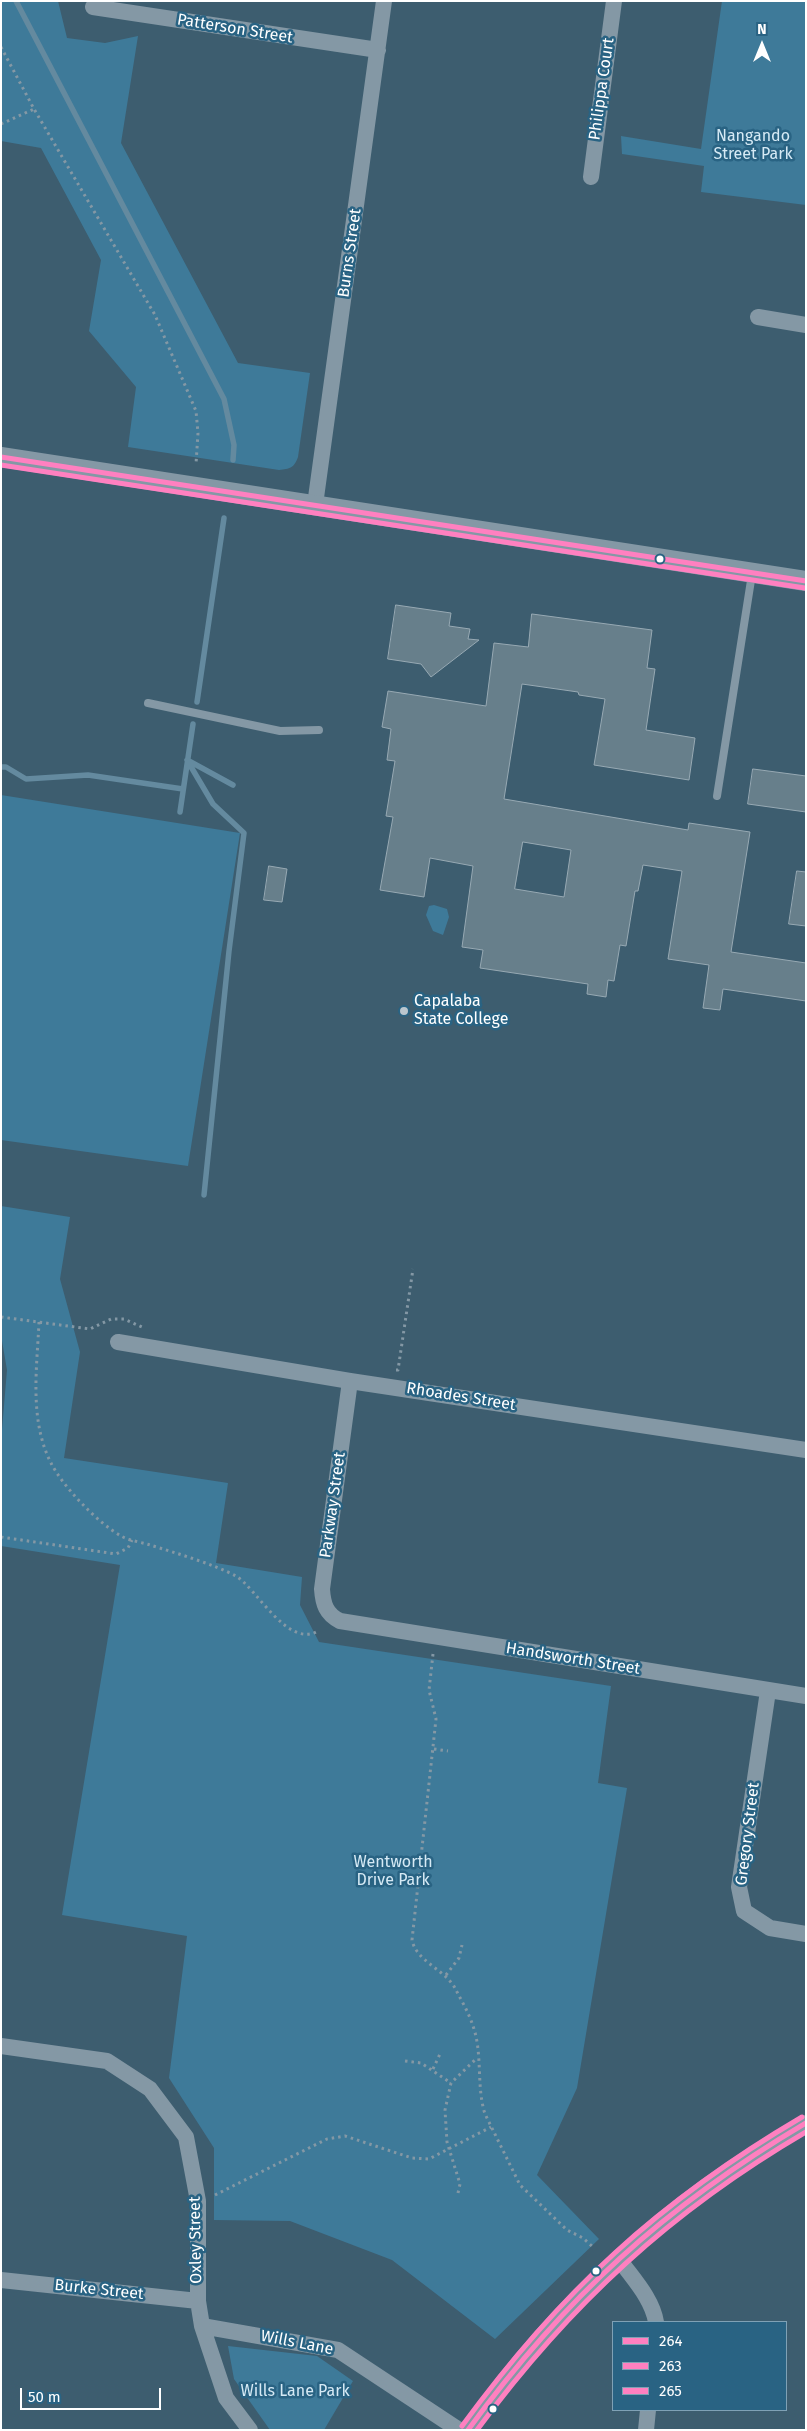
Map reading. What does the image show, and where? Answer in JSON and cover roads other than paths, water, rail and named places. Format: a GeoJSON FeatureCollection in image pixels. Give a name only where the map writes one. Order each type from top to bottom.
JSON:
{"type":"FeatureCollection","features":[{"type":"Feature","properties":{"kind":"street","name":"Burns Street"},"geometry":{"type":"LineString","coordinates":[[315,506],[384,1]]}},
{"type":"Feature","properties":{"kind":"street","name":"Philippa Court"},"geometry":{"type":"LineString","coordinates":[[591,177],[614,1]]}},
{"type":"Feature","properties":{"kind":"street","name":"Patterson Street"},"geometry":{"type":"LineString","coordinates":[[92,7],[378,50]]}},
{"type":"Feature","properties":{"kind":"street"},"geometry":{"type":"LineString","coordinates":[[758,316],[806,324]]}},
{"type":"Feature","properties":{"kind":"street"},"geometry":{"type":"LineString","coordinates":[[1,457],[806,581]]}},
{"type":"Feature","properties":{"kind":"street","name":"Rhoades Street"},"geometry":{"type":"LineString","coordinates":[[118,1342],[350,1381],[806,1450]]}},
{"type":"Feature","properties":{"kind":"street","name":"Parkway Street"},"geometry":{"type":"LineString","coordinates":[[340,1621],[331,1616],[326,1609],[322,1588],[350,1381]]}},
{"type":"Feature","properties":{"kind":"street","name":"Handsworth Street"},"geometry":{"type":"LineString","coordinates":[[340,1621],[806,1696]]}},
{"type":"Feature","properties":{"kind":"street","name":"Gregory Street"},"geometry":{"type":"LineString","coordinates":[[768,1691],[739,1888],[744,1911],[770,1928],[806,1934]]}},
{"type":"Feature","properties":{"kind":"street","name":"Oxley Street"},"geometry":{"type":"LineString","coordinates":[[1,2046],[107,2061],[150,2089],[186,2137],[198,2201],[198,2300],[202,2326],[226,2398],[250,2430]]}},
{"type":"Feature","properties":{"kind":"street"},"geometry":{"type":"LineString","coordinates":[[468,2430],[499,2385],[549,2328],[619,2259],[676,2210],[726,2172],[760,2149],[806,2123]]}},
{"type":"Feature","properties":{"kind":"street"},"geometry":{"type":"LineString","coordinates":[[619,2259],[648,2298],[654,2310],[656,2321]]}},
{"type":"Feature","properties":{"kind":"street","name":"Burke Street"},"geometry":{"type":"LineString","coordinates":[[1,2280],[198,2300]]}},
{"type":"Feature","properties":{"kind":"street","name":"Wills Lane"},"geometry":{"type":"LineString","coordinates":[[202,2326],[338,2350],[459,2430]]}},
{"type":"Feature","properties":{"kind":"street"},"geometry":{"type":"LineString","coordinates":[[646,2430],[648,2411]]}},
{"type":"Feature","properties":{"kind":"lane"},"geometry":{"type":"LineString","coordinates":[[717,796],[752,572]]}},
{"type":"Feature","properties":{"kind":"lane"},"geometry":{"type":"LineString","coordinates":[[148,703],[280,731],[319,730]]}},
{"type":"Feature","properties":{"kind":"waterway"},"geometry":{"type":"LineString","coordinates":[[16,1],[224,399],[234,445],[233,460]]}},
{"type":"Feature","properties":{"kind":"waterway"},"geometry":{"type":"LineString","coordinates":[[197,702],[224,518]]}},
{"type":"Feature","properties":{"kind":"waterway"},"geometry":{"type":"LineString","coordinates":[[180,812],[193,724]]}},
{"type":"Feature","properties":{"kind":"waterway"},"geometry":{"type":"LineString","coordinates":[[187,760],[213,804],[244,833],[229,951],[204,1195]]}},
{"type":"Feature","properties":{"kind":"waterway"},"geometry":{"type":"LineString","coordinates":[[189,761],[233,785]]}},
{"type":"Feature","properties":{"kind":"waterway"},"geometry":{"type":"LineString","coordinates":[[1,767],[6,767],[26,779],[88,775],[183,789]]}},
{"type":"Feature","properties":{"kind":"place","name":"Capalaba State College"},"geometry":{"type":"Point","coordinates":[404,1011]}},
{"type":"Feature","properties":{"kind":"park label","name":"Nangando Street Park"},"geometry":{"type":"Point","coordinates":[753,146]}},
{"type":"Feature","properties":{"kind":"park label","name":"Wentworth Drive Park"},"geometry":{"type":"Point","coordinates":[393,1872]}},
{"type":"Feature","properties":{"kind":"park label","name":"Wills Lane Park"},"geometry":{"type":"Point","coordinates":[295,2392]}}]}
